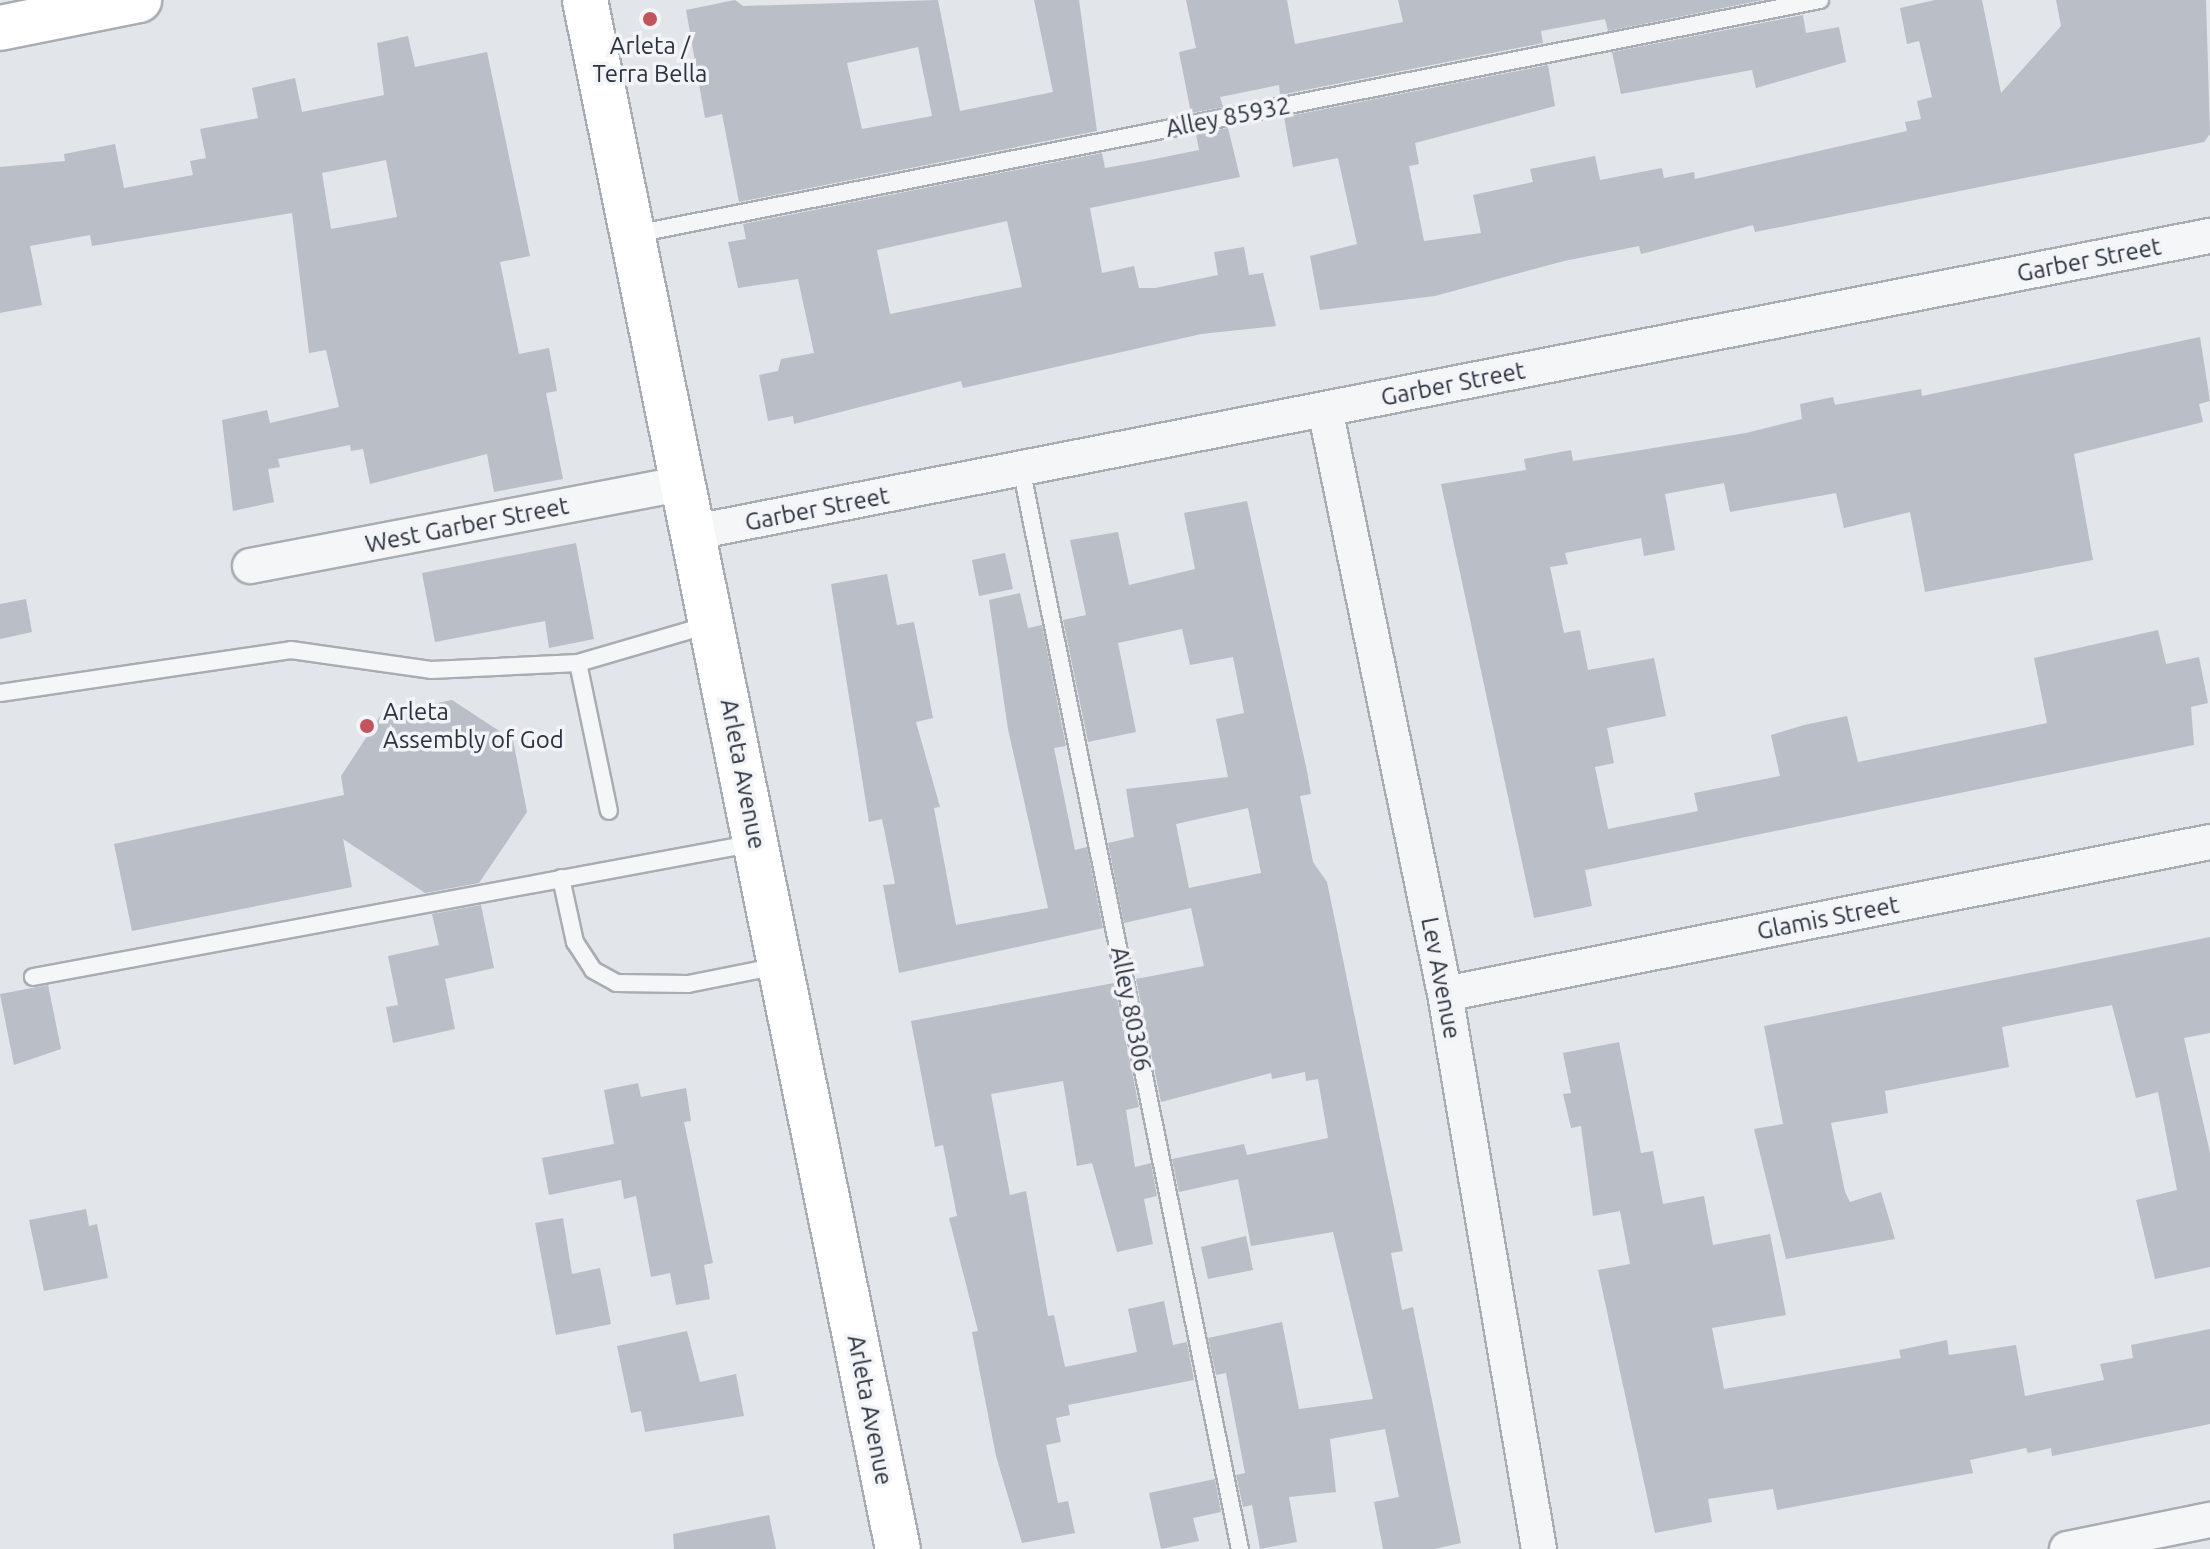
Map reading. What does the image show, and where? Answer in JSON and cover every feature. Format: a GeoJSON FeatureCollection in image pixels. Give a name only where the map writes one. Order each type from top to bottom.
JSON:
{"type":"FeatureCollection","features":[{"type":"Feature","properties":{"kind":"main road"},"geometry":{"type":"LineString","coordinates":[[0,28],[139,0]]}},
{"type":"Feature","properties":{"kind":"main road","name":"Arleta Avenue"},"geometry":{"type":"LineString","coordinates":[[585,0],[635,234],[898,1549]]}},
{"type":"Feature","properties":{"kind":"street","name":"Garber Street"},"geometry":{"type":"LineString","coordinates":[[695,532],[2210,236]]}},
{"type":"Feature","properties":{"kind":"street","name":"Lev Avenue"},"geometry":{"type":"LineString","coordinates":[[1325,409],[1445,994],[1539,1549]]}},
{"type":"Feature","properties":{"kind":"street","name":"West Garber Street"},"geometry":{"type":"LineString","coordinates":[[250,566],[685,483]]}},
{"type":"Feature","properties":{"kind":"street","name":"Glamis Street"},"geometry":{"type":"LineString","coordinates":[[1445,994],[2210,842]]}},
{"type":"Feature","properties":{"kind":"street"},"geometry":{"type":"LineString","coordinates":[[2067,1549],[2210,1520]]}},
{"type":"Feature","properties":{"kind":"lane","name":"Alley 85932"},"geometry":{"type":"LineString","coordinates":[[635,234],[1820,0]]}},
{"type":"Feature","properties":{"kind":"lane","name":"Alley 80306"},"geometry":{"type":"LineString","coordinates":[[1021,468],[1240,1549]]}},
{"type":"Feature","properties":{"kind":"lane"},"geometry":{"type":"LineString","coordinates":[[0,693],[291,650],[431,670],[578,663],[713,624]]}},
{"type":"Feature","properties":{"kind":"lane"},"geometry":{"type":"LineString","coordinates":[[578,663],[609,811]]}},
{"type":"Feature","properties":{"kind":"lane"},"geometry":{"type":"LineString","coordinates":[[33,977],[757,843]]}},
{"type":"Feature","properties":{"kind":"lane"},"geometry":{"type":"LineString","coordinates":[[561,878],[575,942],[593,970],[616,983],[676,986],[782,965]]}},
{"type":"Feature","properties":{"kind":"building"},"geometry":{"type":"Polygon","coordinates":[[[735,0],[743,6],[938,0],[960,111],[1053,92],[1034,0],[1079,0],[1097,131],[739,202],[722,114],[705,118],[686,10],[735,0]],[[918,47],[847,63],[862,129],[932,116],[918,47]]]}},
{"type":"Feature","properties":{"kind":"building"},"geometry":{"type":"Polygon","coordinates":[[[1186,0],[1287,0],[1295,44],[1403,22],[1398,0],[1763,0],[1608,31],[1605,19],[1541,31],[1543,43],[1280,95],[1279,85],[1220,97],[1223,107],[1191,113],[1179,52],[1196,48],[1186,0]]]}},
{"type":"Feature","properties":{"kind":"building"},"geometry":{"type":"Polygon","coordinates":[[[1935,0],[1982,0],[2001,93],[2061,26],[2056,0],[2206,0],[2210,134],[2204,142],[1755,232],[1753,225],[1641,254],[1639,246],[1564,261],[1435,296],[1320,310],[1310,256],[1357,244],[1338,158],[1293,167],[1284,117],[1548,65],[1555,106],[1415,143],[1419,164],[1409,166],[1424,241],[1481,233],[1473,195],[1533,182],[1530,169],[1595,156],[1600,180],[1662,168],[1664,178],[1694,172],[1695,179],[1907,131],[1905,122],[1921,119],[1917,101],[1932,97],[1919,41],[1907,44],[1900,8],[1935,0]]]}},
{"type":"Feature","properties":{"kind":"building"},"geometry":{"type":"Polygon","coordinates":[[[1803,15],[1806,33],[1839,27],[1846,62],[1756,88],[1752,70],[1621,94],[1612,52],[1803,15]]]}},
{"type":"Feature","properties":{"kind":"building"},"geometry":{"type":"Polygon","coordinates":[[[408,36],[415,67],[487,52],[530,256],[500,262],[519,354],[549,348],[557,391],[546,393],[563,479],[494,492],[487,454],[370,484],[363,449],[351,451],[350,445],[278,459],[280,467],[268,469],[274,502],[233,511],[222,420],[267,410],[270,423],[339,407],[326,350],[309,353],[292,213],[92,246],[90,235],[30,246],[42,305],[0,313],[0,167],[65,161],[64,154],[115,144],[124,188],[193,175],[190,161],[206,158],[200,129],[258,118],[252,88],[295,78],[302,112],[384,95],[377,43],[408,36]],[[386,160],[322,173],[331,229],[397,217],[386,160]]]}},
{"type":"Feature","properties":{"kind":"building"},"geometry":{"type":"Polygon","coordinates":[[[1228,128],[1240,177],[1090,208],[1102,273],[1134,266],[1139,288],[1155,288],[1218,275],[1214,252],[1244,247],[1249,275],[1263,273],[1276,326],[1201,334],[963,388],[961,381],[794,424],[793,416],[768,421],[759,375],[778,371],[781,359],[814,353],[798,279],[738,288],[728,242],[746,239],[743,224],[1102,153],[1105,168],[1145,161],[1199,150],[1196,134],[1228,128]],[[1007,221],[877,250],[890,314],[1022,287],[1007,221]]]}},
{"type":"Feature","properties":{"kind":"building"},"geometry":{"type":"Polygon","coordinates":[[[2200,337],[2210,401],[2199,404],[2203,422],[2074,454],[2093,560],[1925,592],[1910,512],[1844,528],[1836,493],[1730,512],[1724,483],[1665,494],[1675,550],[1644,556],[1641,538],[1565,553],[1568,564],[1550,567],[1564,633],[1580,630],[1588,670],[1654,658],[1666,716],[1607,728],[1614,763],[1595,767],[1608,829],[1698,811],[1694,793],[1780,776],[1771,735],[1804,725],[1847,716],[1858,762],[2047,723],[2034,658],[2158,630],[2166,664],[2199,657],[2208,703],[2191,707],[2194,745],[1585,870],[1592,906],[1534,918],[1441,484],[1526,470],[1524,459],[1571,450],[1573,461],[1746,433],[1802,419],[1800,404],[1833,397],[1835,405],[1921,389],[1922,396],[2200,337]]]}},
{"type":"Feature","properties":{"kind":"building"},"geometry":{"type":"Polygon","coordinates":[[[1247,501],[1307,771],[1311,794],[1300,796],[1313,862],[1327,882],[1403,1251],[1391,1253],[1402,1310],[1413,1307],[1461,1543],[1434,1549],[1383,1549],[1374,1502],[1399,1497],[1385,1429],[1330,1439],[1336,1492],[1289,1497],[1297,1542],[1260,1549],[1252,1505],[1243,1507],[1236,1475],[1245,1473],[1226,1373],[1216,1375],[1208,1338],[1282,1322],[1299,1409],[1373,1399],[1333,1232],[1251,1246],[1238,1179],[1179,1192],[1172,1159],[1244,1144],[1247,1155],[1328,1138],[1318,1079],[1306,1081],[1305,1072],[1272,1079],[1271,1073],[1161,1102],[1136,979],[1204,966],[1191,908],[1124,923],[1108,843],[1134,837],[1126,789],[1228,777],[1216,719],[1244,713],[1233,657],[1190,665],[1182,629],[1118,643],[1136,732],[1088,742],[1063,620],[1086,615],[1070,540],[1118,532],[1129,585],[1195,569],[1184,513],[1247,501]],[[1248,808],[1176,824],[1189,888],[1261,873],[1248,808]]]}},
{"type":"Feature","properties":{"kind":"building"},"geometry":{"type":"Polygon","coordinates":[[[576,543],[594,639],[549,648],[545,621],[435,642],[422,573],[576,543]]]}},
{"type":"Feature","properties":{"kind":"building"},"geometry":{"type":"Polygon","coordinates":[[[1005,553],[1013,589],[979,596],[972,560],[1005,553]]]}},
{"type":"Feature","properties":{"kind":"building"},"geometry":{"type":"Polygon","coordinates":[[[887,574],[897,625],[914,622],[933,718],[916,722],[940,807],[934,808],[956,925],[1048,908],[1008,729],[989,600],[1020,593],[1028,628],[1042,625],[1066,746],[1054,748],[1075,850],[1087,847],[1103,928],[899,973],[883,885],[895,884],[882,819],[869,822],[831,584],[887,574]]]}},
{"type":"Feature","properties":{"kind":"building"},"geometry":{"type":"Polygon","coordinates":[[[26,599],[32,632],[0,639],[0,604],[26,599]]]}},
{"type":"Feature","properties":{"kind":"building"},"geometry":{"type":"Polygon","coordinates":[[[452,700],[513,740],[527,812],[479,883],[425,893],[343,839],[352,887],[132,931],[114,844],[344,795],[341,776],[381,715],[452,700]]]}},
{"type":"Feature","properties":{"kind":"building"},"geometry":{"type":"Polygon","coordinates":[[[481,905],[494,968],[445,979],[455,1029],[393,1043],[386,1007],[398,1005],[388,956],[439,945],[432,914],[481,905]]]}},
{"type":"Feature","properties":{"kind":"building"},"geometry":{"type":"Polygon","coordinates":[[[2210,937],[2210,1033],[2184,1038],[2210,1153],[2210,1267],[2155,1279],[2136,1200],[2177,1190],[2158,1092],[2136,1098],[2112,1005],[2002,1027],[2009,1067],[1885,1091],[1888,1113],[1831,1123],[1845,1192],[1850,1202],[1881,1192],[1895,1239],[1786,1259],[1754,1129],[1783,1124],[1764,1026],[2210,937]]]}},
{"type":"Feature","properties":{"kind":"building"},"geometry":{"type":"Polygon","coordinates":[[[1114,983],[1139,1107],[1126,1110],[1135,1167],[1151,1163],[1157,1196],[1144,1199],[1153,1244],[1117,1252],[1092,1163],[1077,1166],[1063,1081],[991,1094],[1010,1195],[1026,1191],[1048,1316],[1054,1315],[1065,1367],[1137,1352],[1128,1309],[1164,1301],[1173,1345],[1187,1342],[1194,1380],[1068,1405],[1070,1415],[1056,1418],[1061,1442],[1046,1445],[1058,1503],[1068,1501],[1075,1533],[1022,1543],[996,1456],[972,1332],[978,1331],[949,1218],[957,1216],[943,1145],[935,1147],[911,1021],[1114,983]]]}},
{"type":"Feature","properties":{"kind":"building"},"geometry":{"type":"Polygon","coordinates":[[[48,985],[61,1049],[14,1065],[0,994],[48,985]]]}},
{"type":"Feature","properties":{"kind":"building"},"geometry":{"type":"Polygon","coordinates":[[[1619,1042],[1641,1153],[1653,1151],[1663,1204],[1704,1196],[1713,1245],[1770,1234],[1786,1315],[1712,1328],[1724,1389],[1901,1358],[1899,1350],[1947,1340],[1949,1355],[2016,1345],[2025,1396],[2104,1380],[2100,1364],[2133,1358],[2131,1345],[2210,1329],[2210,1424],[2052,1456],[2051,1448],[2028,1453],[2026,1448],[1970,1460],[1973,1473],[1777,1510],[1773,1489],[1708,1499],[1712,1522],[1655,1533],[1598,1270],[1630,1264],[1620,1211],[1593,1216],[1581,1126],[1571,1128],[1563,1094],[1571,1093],[1563,1053],[1619,1042]]]}},
{"type":"Feature","properties":{"kind":"building"},"geometry":{"type":"Polygon","coordinates":[[[638,1083],[641,1097],[686,1088],[691,1121],[684,1122],[713,1263],[704,1265],[710,1299],[676,1305],[670,1273],[651,1277],[636,1196],[624,1199],[621,1180],[549,1195],[542,1158],[614,1144],[604,1090],[638,1083]]]}},
{"type":"Feature","properties":{"kind":"building"},"geometry":{"type":"Polygon","coordinates":[[[86,1209],[89,1226],[97,1224],[108,1278],[44,1291],[29,1220],[86,1209]]]}},
{"type":"Feature","properties":{"kind":"building"},"geometry":{"type":"Polygon","coordinates":[[[563,1218],[572,1274],[600,1268],[611,1324],[556,1335],[535,1223],[563,1218]]]}},
{"type":"Feature","properties":{"kind":"building"},"geometry":{"type":"Polygon","coordinates":[[[1246,1236],[1253,1270],[1208,1279],[1201,1247],[1246,1236]]]}},
{"type":"Feature","properties":{"kind":"building"},"geometry":{"type":"Polygon","coordinates":[[[687,1331],[700,1382],[736,1374],[744,1416],[645,1432],[641,1411],[631,1413],[617,1346],[687,1331]]]}},
{"type":"Feature","properties":{"kind":"building"},"geometry":{"type":"Polygon","coordinates":[[[1215,1479],[1221,1512],[1193,1518],[1199,1541],[1161,1549],[1149,1493],[1215,1479]]]}},
{"type":"Feature","properties":{"kind":"building"},"geometry":{"type":"Polygon","coordinates":[[[769,1515],[776,1549],[674,1549],[673,1534],[769,1515]]]}},
{"type":"Feature","properties":{"kind":"place","name":"Arleta / Terra Bella"},"geometry":{"type":"Point","coordinates":[650,19]}},
{"type":"Feature","properties":{"kind":"place","name":"Arleta Assembly of God"},"geometry":{"type":"Point","coordinates":[367,726]}}]}
